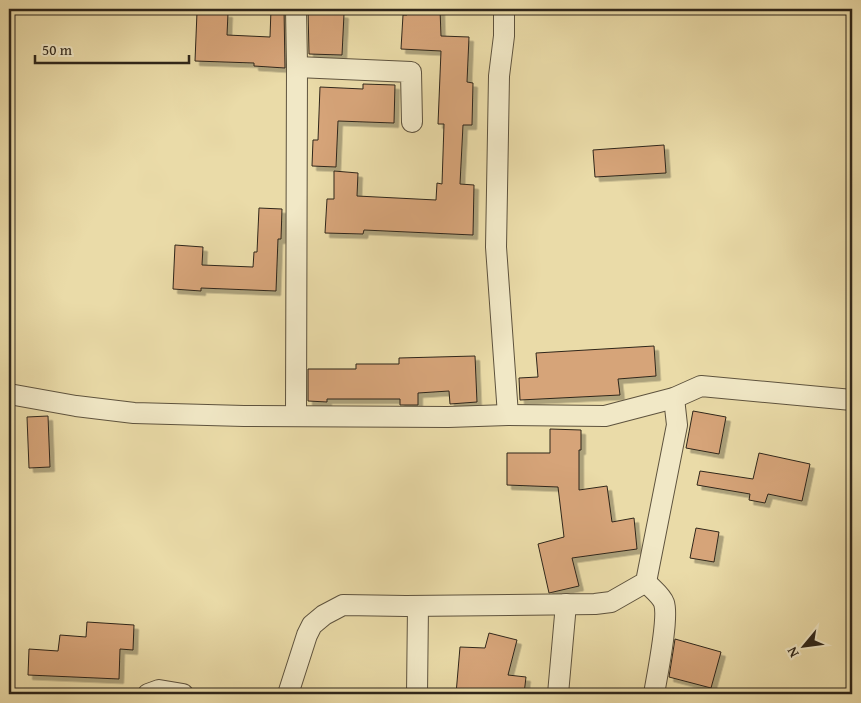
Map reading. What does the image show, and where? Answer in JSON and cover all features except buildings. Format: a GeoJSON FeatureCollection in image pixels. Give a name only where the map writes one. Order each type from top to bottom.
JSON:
{"type":"FeatureCollection","features":[{"type":"Feature","properties":{"kind":"street"},"geometry":{"type":"LineString","coordinates":[[296,9],[296,416]]}},
{"type":"Feature","properties":{"kind":"street"},"geometry":{"type":"LineString","coordinates":[[504,9],[504,36],[499,76],[496,247],[508,415]]}},
{"type":"Feature","properties":{"kind":"street"},"geometry":{"type":"LineString","coordinates":[[297,67],[411,72],[412,122]]}},
{"type":"Feature","properties":{"kind":"street"},"geometry":{"type":"LineString","coordinates":[[9,394],[76,406],[134,413],[296,416],[605,416],[674,398],[700,386],[852,400]]}},
{"type":"Feature","properties":{"kind":"street"},"geometry":{"type":"LineString","coordinates":[[288,694],[307,635],[312,626],[324,614],[343,605],[594,604],[611,602],[646,582],[677,425],[674,398]]}},
{"type":"Feature","properties":{"kind":"street"},"geometry":{"type":"LineString","coordinates":[[646,582],[665,605],[665,621],[654,694]]}},
{"type":"Feature","properties":{"kind":"street"},"geometry":{"type":"LineString","coordinates":[[558,694],[566,604]]}},
{"type":"Feature","properties":{"kind":"street"},"geometry":{"type":"LineString","coordinates":[[417,694],[418,606]]}},
{"type":"Feature","properties":{"kind":"street"},"geometry":{"type":"LineString","coordinates":[[148,694],[159,690],[183,694]]}}]}
